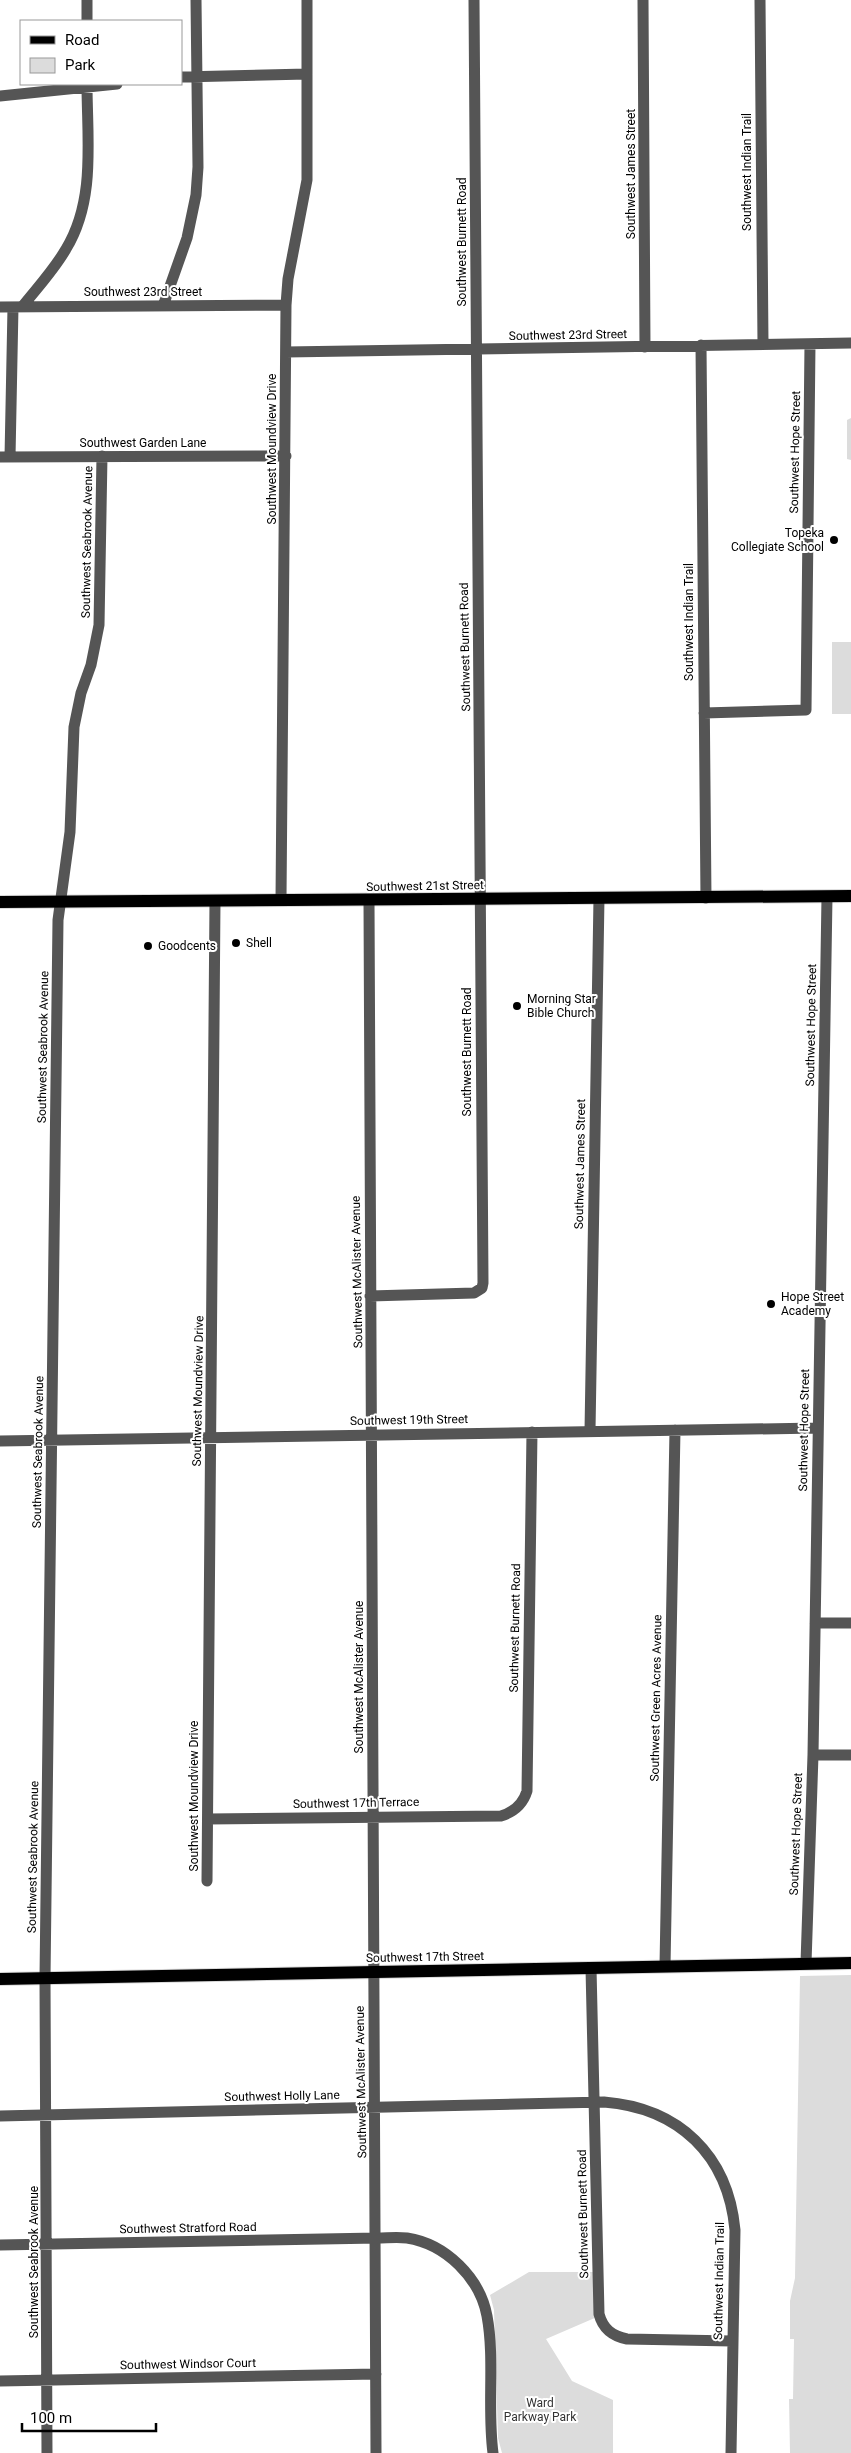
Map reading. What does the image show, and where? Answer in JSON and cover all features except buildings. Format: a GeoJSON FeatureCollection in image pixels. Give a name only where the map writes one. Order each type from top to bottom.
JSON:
{"type":"FeatureCollection","features":[{"type":"Feature","properties":{"kind":"main road","name":"Southwest 21st Street"},"geometry":{"type":"LineString","coordinates":[[0,902],[369,901],[481,898],[851,896]]}},
{"type":"Feature","properties":{"kind":"main road","name":"Southwest 17th Street"},"geometry":{"type":"LineString","coordinates":[[0,1979],[851,1963]]}},
{"type":"Feature","properties":{"kind":"street"},"geometry":{"type":"LineString","coordinates":[[87,0],[87,20]]}},
{"type":"Feature","properties":{"kind":"street"},"geometry":{"type":"LineString","coordinates":[[163,306],[179,264],[193,216],[198,167],[196,0]]}},
{"type":"Feature","properties":{"kind":"street","name":"Southwest Moundview Drive"},"geometry":{"type":"LineString","coordinates":[[281,900],[286,305],[288,279],[307,180],[307,0]]}},
{"type":"Feature","properties":{"kind":"street","name":"Southwest Burnett Road"},"geometry":{"type":"LineString","coordinates":[[370,1296],[478,1291],[483,1283],[474,0]]}},
{"type":"Feature","properties":{"kind":"street","name":"Southwest James Street"},"geometry":{"type":"LineString","coordinates":[[643,0],[646,347]]}},
{"type":"Feature","properties":{"kind":"street","name":"Southwest Indian Trail"},"geometry":{"type":"LineString","coordinates":[[760,0],[762,344]]}},
{"type":"Feature","properties":{"kind":"street"},"geometry":{"type":"LineString","coordinates":[[182,77],[197,75],[308,74]]}},
{"type":"Feature","properties":{"kind":"street"},"geometry":{"type":"LineString","coordinates":[[0,96],[87,85],[88,167],[81,216],[72,238],[56,266],[17,307],[5,456]]}},
{"type":"Feature","properties":{"kind":"street","name":"Southwest 23rd Street"},"geometry":{"type":"LineString","coordinates":[[0,307],[286,305]]}},
{"type":"Feature","properties":{"kind":"street","name":"Southwest 23rd Street"},"geometry":{"type":"LineString","coordinates":[[286,352],[851,343]]}},
{"type":"Feature","properties":{"kind":"street","name":"Southwest Hope Street"},"geometry":{"type":"LineString","coordinates":[[704,713],[806,710],[810,344]]}},
{"type":"Feature","properties":{"kind":"street","name":"Southwest Indian Trail"},"geometry":{"type":"LineString","coordinates":[[701,346],[706,898]]}},
{"type":"Feature","properties":{"kind":"street","name":"Southwest Garden Lane"},"geometry":{"type":"LineString","coordinates":[[5,456],[286,456]]}},
{"type":"Feature","properties":{"kind":"street","name":"Southwest Seabrook Avenue"},"geometry":{"type":"LineString","coordinates":[[46,2453],[48,2380],[45,1978],[60,901],[69,840],[74,727],[81,693],[93,658],[99,625],[102,456]]}},
{"type":"Feature","properties":{"kind":"street","name":"Southwest Hope Street"},"geometry":{"type":"LineString","coordinates":[[806,1963],[813,1755],[827,896]]}},
{"type":"Feature","properties":{"kind":"street","name":"Southwest James Street"},"geometry":{"type":"LineString","coordinates":[[590,1431],[599,898]]}},
{"type":"Feature","properties":{"kind":"street","name":"Southwest Moundview Drive"},"geometry":{"type":"LineString","coordinates":[[207,1881],[215,900]]}},
{"type":"Feature","properties":{"kind":"street","name":"Southwest McAlister Avenue"},"geometry":{"type":"LineString","coordinates":[[369,901],[376,2453]]}},
{"type":"Feature","properties":{"kind":"street","name":"Southwest 19th Street"},"geometry":{"type":"LineString","coordinates":[[0,1441],[818,1428]]}},
{"type":"Feature","properties":{"kind":"street","name":"Southwest Green Acres Avenue"},"geometry":{"type":"LineString","coordinates":[[665,1966],[674,1430]]}},
{"type":"Feature","properties":{"kind":"street","name":"Southwest Burnett Road"},"geometry":{"type":"LineString","coordinates":[[504,1815],[521,1803],[527,1790],[532,1432]]}},
{"type":"Feature","properties":{"kind":"street"},"geometry":{"type":"LineString","coordinates":[[815,1623],[851,1623]]}},
{"type":"Feature","properties":{"kind":"street"},"geometry":{"type":"LineString","coordinates":[[813,1755],[851,1755]]}},
{"type":"Feature","properties":{"kind":"street","name":"Southwest 17th Terrace"},"geometry":{"type":"LineString","coordinates":[[208,1819],[504,1815]]}},
{"type":"Feature","properties":{"kind":"street","name":"Southwest Burnett Road"},"geometry":{"type":"LineString","coordinates":[[591,1968],[599,2314],[604,2327],[614,2335],[626,2339],[732,2342]]}},
{"type":"Feature","properties":{"kind":"street","name":"Southwest Indian Trail"},"geometry":{"type":"LineString","coordinates":[[595,2103],[632,2105],[658,2114],[674,2123],[702,2146],[721,2175],[731,2201],[735,2230],[731,2453]]}},
{"type":"Feature","properties":{"kind":"street","name":"Southwest Holly Lane"},"geometry":{"type":"LineString","coordinates":[[0,2116],[595,2103]]}},
{"type":"Feature","properties":{"kind":"street","name":"Southwest Stratford Road"},"geometry":{"type":"LineString","coordinates":[[0,2245],[376,2238],[411,2239],[440,2250],[463,2270],[478,2291],[484,2305],[489,2330],[489,2422],[493,2453]]}},
{"type":"Feature","properties":{"kind":"street","name":"Southwest Windsor Court"},"geometry":{"type":"LineString","coordinates":[[0,2381],[376,2374]]}},
{"type":"Feature","properties":{"kind":"green space"},"geometry":{"type":"Polygon","coordinates":[[[851,418],[851,460],[847,459],[847,420],[851,418]]]}},
{"type":"Feature","properties":{"kind":"green space"},"geometry":{"type":"Polygon","coordinates":[[[832,642],[851,642],[851,714],[832,714],[832,642]]]}},
{"type":"Feature","properties":{"kind":"green space"},"geometry":{"type":"Polygon","coordinates":[[[851,1975],[851,2453],[790,2453],[789,2399],[793,2399],[794,2339],[790,2339],[790,2301],[795,2278],[800,1976],[851,1975]]]}},
{"type":"Feature","properties":{"kind":"green space","name":"Ward Parkway Park"},"geometry":{"type":"Polygon","coordinates":[[[529,2272],[594,2272],[597,2317],[546,2339],[572,2381],[613,2400],[613,2453],[502,2453],[498,2438],[494,2310],[490,2295],[529,2272]]]}},
{"type":"Feature","properties":{"kind":"place","name":"Topeka Collegiate School"},"geometry":{"type":"Point","coordinates":[834,540]}},
{"type":"Feature","properties":{"kind":"place","name":"Shell"},"geometry":{"type":"Point","coordinates":[236,943]}},
{"type":"Feature","properties":{"kind":"place","name":"Goodcents"},"geometry":{"type":"Point","coordinates":[148,946]}},
{"type":"Feature","properties":{"kind":"place","name":"Morning Star Bible Church"},"geometry":{"type":"Point","coordinates":[517,1006]}},
{"type":"Feature","properties":{"kind":"place","name":"Hope Street Academy"},"geometry":{"type":"Point","coordinates":[771,1304]}}]}
